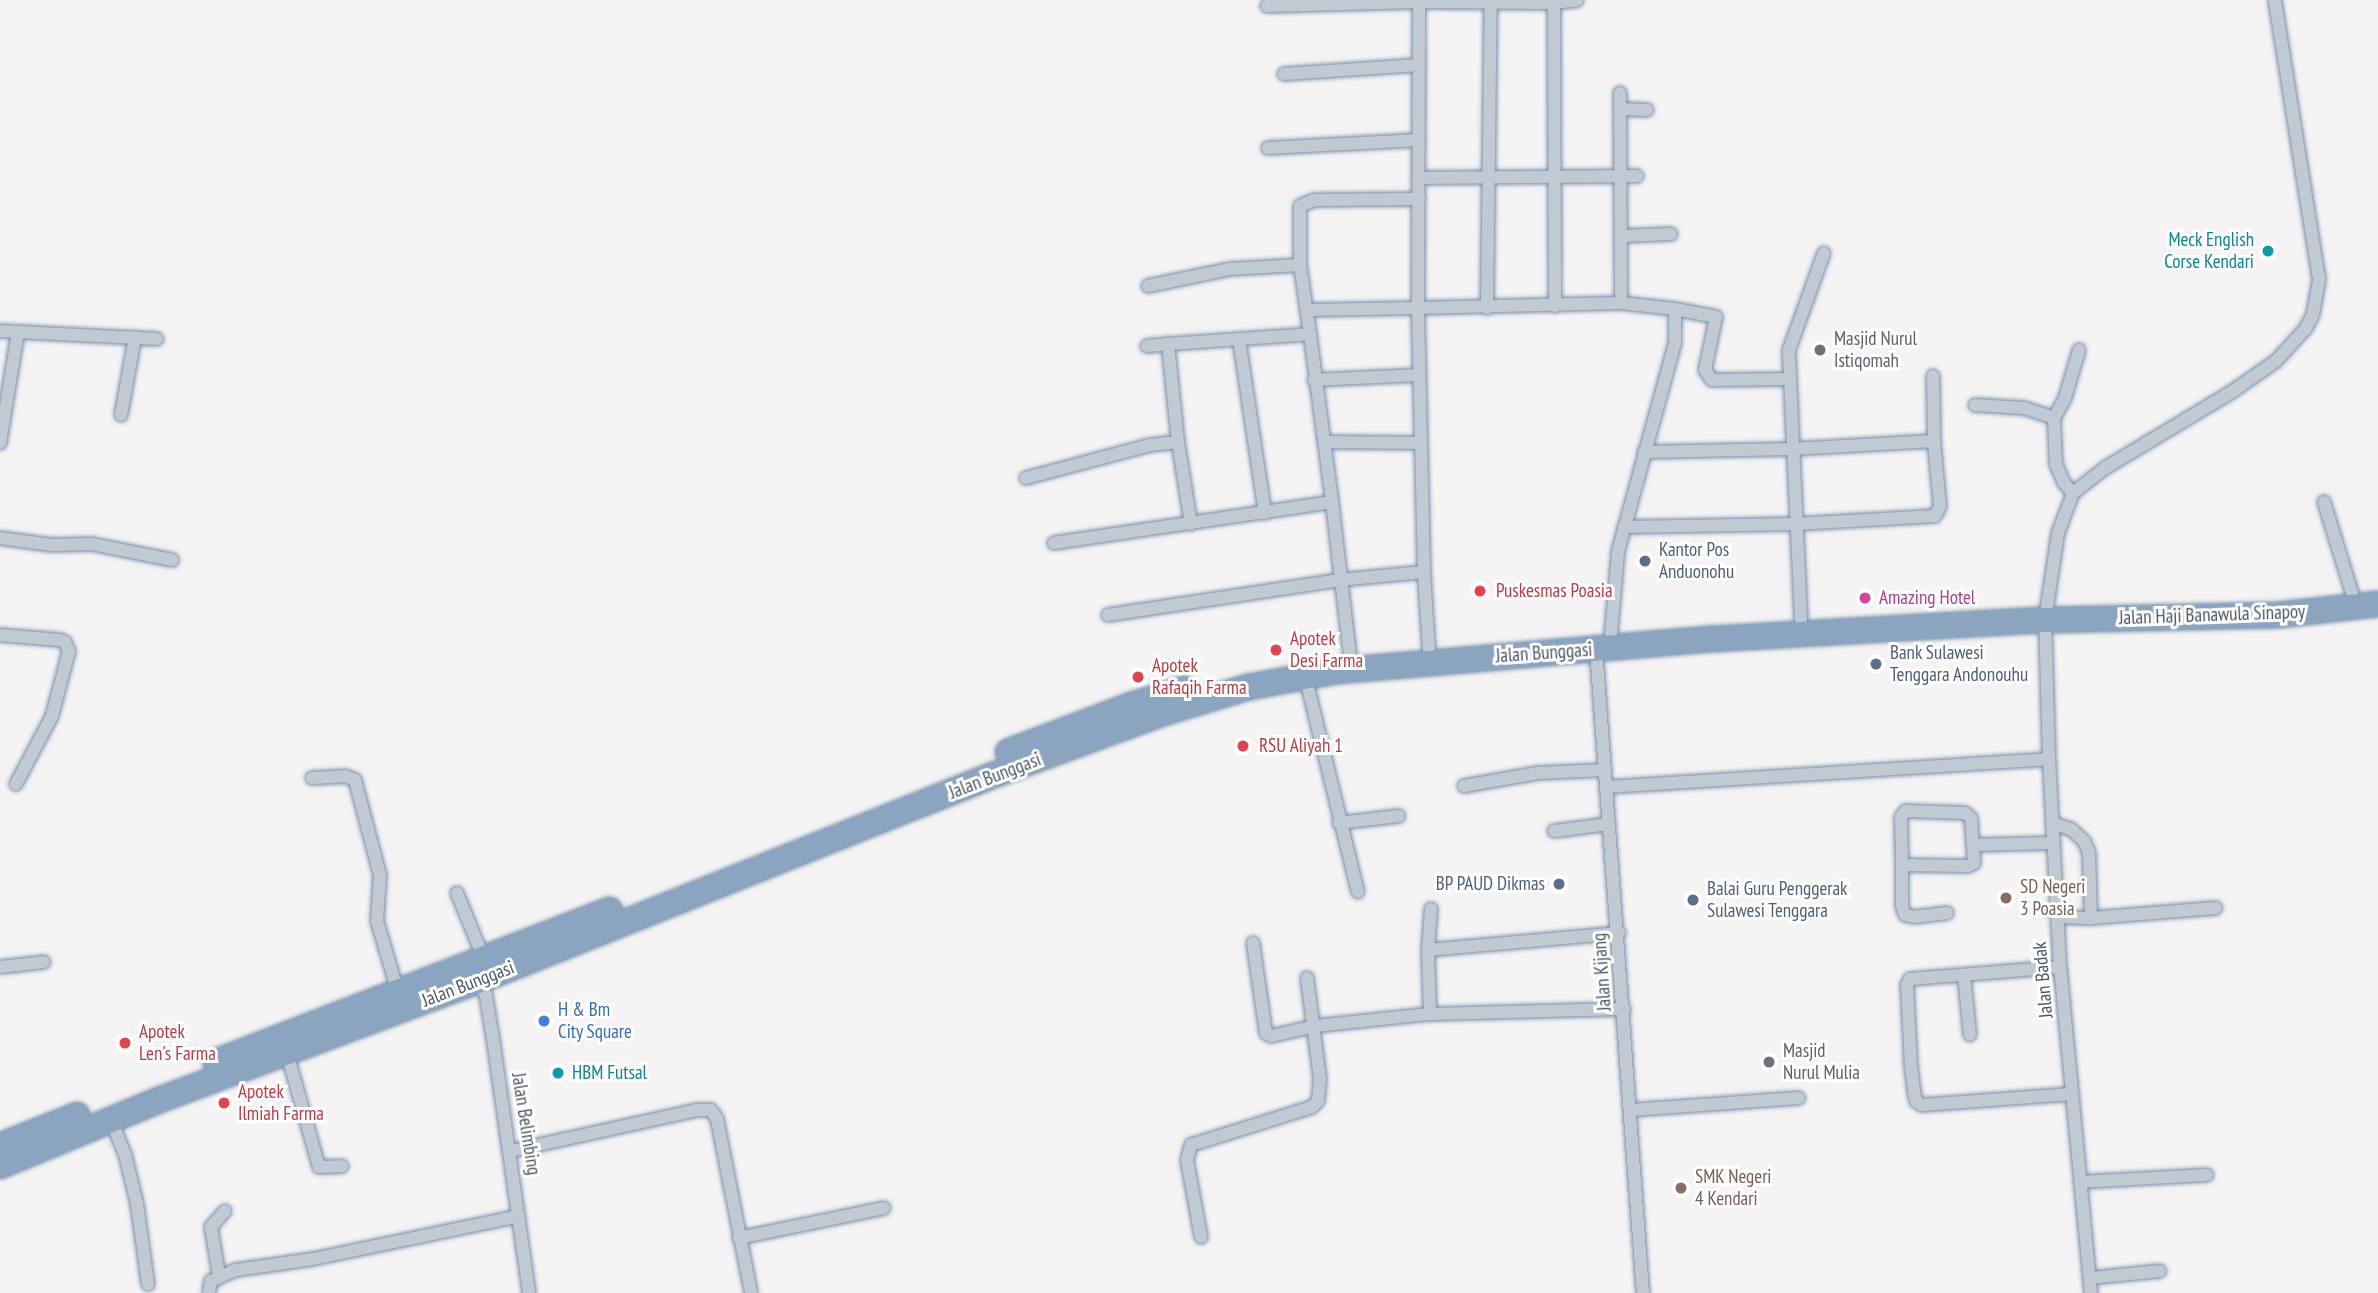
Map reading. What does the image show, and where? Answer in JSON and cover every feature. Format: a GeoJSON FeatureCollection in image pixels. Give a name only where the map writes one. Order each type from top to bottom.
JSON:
{"type":"FeatureCollection","features":[{"type":"Feature","properties":{"kind":"highway","name":"Jalan Haji Banawula Sinapoy"},"geometry":{"type":"LineString","coordinates":[[2046,614],[2280,601],[2372,602]]}},
{"type":"Feature","properties":{"kind":"highway","name":"Jalan Bunggasi"},"geometry":{"type":"LineString","coordinates":[[1604,641],[1801,619],[2046,614]]}},
{"type":"Feature","properties":{"kind":"highway","name":"Jalan Bunggasi"},"geometry":{"type":"LineString","coordinates":[[1122,719],[1305,675],[1473,652],[1604,641],[2046,614]]}},
{"type":"Feature","properties":{"kind":"highway","name":"Jalan Bunggasi"},"geometry":{"type":"LineString","coordinates":[[0,1146],[156,1093],[287,1053],[478,968],[987,769],[1247,673],[1350,656],[1429,650],[1473,652]]}},
{"type":"Feature","properties":{"kind":"highway","name":"Jalan Bunggasi"},"geometry":{"type":"LineString","coordinates":[[0,1166],[111,1120],[156,1093],[398,992],[478,968]]}},
{"type":"Feature","properties":{"kind":"street"},"geometry":{"type":"LineString","coordinates":[[1267,6],[1419,1],[1554,3],[1577,0]]}},
{"type":"Feature","properties":{"kind":"street"},"geometry":{"type":"LineString","coordinates":[[2079,350],[2066,398],[2054,418],[2056,464],[2064,483],[2073,494],[2105,468],[2233,391],[2276,361],[2306,328],[2313,314],[2319,279],[2275,0]]}},
{"type":"Feature","properties":{"kind":"street"},"geometry":{"type":"LineString","coordinates":[[1419,1],[1419,375],[1424,572],[1429,650]]}},
{"type":"Feature","properties":{"kind":"street"},"geometry":{"type":"LineString","coordinates":[[1487,308],[1491,1]]}},
{"type":"Feature","properties":{"kind":"street"},"geometry":{"type":"LineString","coordinates":[[1554,3],[1553,176],[1556,306]]}},
{"type":"Feature","properties":{"kind":"street"},"geometry":{"type":"LineString","coordinates":[[1284,74],[1419,65]]}},
{"type":"Feature","properties":{"kind":"street"},"geometry":{"type":"LineString","coordinates":[[1620,93],[1621,303]]}},
{"type":"Feature","properties":{"kind":"street"},"geometry":{"type":"LineString","coordinates":[[1620,109],[1647,110]]}},
{"type":"Feature","properties":{"kind":"street"},"geometry":{"type":"LineString","coordinates":[[1268,148],[1419,140]]}},
{"type":"Feature","properties":{"kind":"street"},"geometry":{"type":"LineString","coordinates":[[1419,178],[1637,176]]}},
{"type":"Feature","properties":{"kind":"street"},"geometry":{"type":"LineString","coordinates":[[1350,656],[1300,265],[1298,216],[1303,203],[1361,198],[1419,199]]}},
{"type":"Feature","properties":{"kind":"street"},"geometry":{"type":"LineString","coordinates":[[1621,236],[1671,234]]}},
{"type":"Feature","properties":{"kind":"street"},"geometry":{"type":"LineString","coordinates":[[1801,619],[1791,449],[1791,342],[1824,253]]}},
{"type":"Feature","properties":{"kind":"street"},"geometry":{"type":"LineString","coordinates":[[1148,286],[1230,269],[1300,265]]}},
{"type":"Feature","properties":{"kind":"street"},"geometry":{"type":"LineString","coordinates":[[1307,310],[1621,303],[1675,309],[1716,317],[1705,370],[1712,380],[1790,379]]}},
{"type":"Feature","properties":{"kind":"street","name":"Jalan Kijang"},"geometry":{"type":"LineString","coordinates":[[1643,1293],[1619,933],[1605,770],[1604,641],[1624,527],[1675,343],[1675,309]]}},
{"type":"Feature","properties":{"kind":"street"},"geometry":{"type":"LineString","coordinates":[[0,331],[157,339]]}},
{"type":"Feature","properties":{"kind":"street"},"geometry":{"type":"LineString","coordinates":[[0,443],[18,332]]}},
{"type":"Feature","properties":{"kind":"street"},"geometry":{"type":"LineString","coordinates":[[1147,346],[1310,334]]}},
{"type":"Feature","properties":{"kind":"street"},"geometry":{"type":"LineString","coordinates":[[121,415],[135,337]]}},
{"type":"Feature","properties":{"kind":"street"},"geometry":{"type":"LineString","coordinates":[[1239,339],[1265,513]]}},
{"type":"Feature","properties":{"kind":"street"},"geometry":{"type":"LineString","coordinates":[[1168,344],[1178,442],[1191,524]]}},
{"type":"Feature","properties":{"kind":"street"},"geometry":{"type":"LineString","coordinates":[[1314,380],[1419,375]]}},
{"type":"Feature","properties":{"kind":"street"},"geometry":{"type":"LineString","coordinates":[[1624,527],[1796,524],[1937,515],[1940,506],[1934,441],[1933,376]]}},
{"type":"Feature","properties":{"kind":"street"},"geometry":{"type":"LineString","coordinates":[[1975,405],[2024,408],[2054,418]]}},
{"type":"Feature","properties":{"kind":"street"},"geometry":{"type":"LineString","coordinates":[[1644,452],[1791,449],[1934,441]]}},
{"type":"Feature","properties":{"kind":"street"},"geometry":{"type":"LineString","coordinates":[[1026,478],[1150,445],[1178,442]]}},
{"type":"Feature","properties":{"kind":"street"},"geometry":{"type":"LineString","coordinates":[[1324,442],[1421,443]]}},
{"type":"Feature","properties":{"kind":"street","name":"Jalan Badak"},"geometry":{"type":"LineString","coordinates":[[2073,494],[2059,533],[2046,614],[2049,759],[2060,967],[2091,1293]]}},
{"type":"Feature","properties":{"kind":"street"},"geometry":{"type":"LineString","coordinates":[[1054,543],[1332,502]]}},
{"type":"Feature","properties":{"kind":"street"},"geometry":{"type":"LineString","coordinates":[[2324,502],[2372,602]]}},
{"type":"Feature","properties":{"kind":"street"},"geometry":{"type":"LineString","coordinates":[[0,538],[52,545],[92,544],[173,560]]}},
{"type":"Feature","properties":{"kind":"street"},"geometry":{"type":"LineString","coordinates":[[1108,615],[1339,580],[1424,572]]}},
{"type":"Feature","properties":{"kind":"street"},"geometry":{"type":"LineString","coordinates":[[0,635],[60,640],[65,642],[69,651],[52,716],[16,784]]}},
{"type":"Feature","properties":{"kind":"street"},"geometry":{"type":"LineString","coordinates":[[1305,675],[1358,892]]}},
{"type":"Feature","properties":{"kind":"street"},"geometry":{"type":"LineString","coordinates":[[1607,787],[2049,759]]}},
{"type":"Feature","properties":{"kind":"street"},"geometry":{"type":"LineString","coordinates":[[1464,786],[1538,773],[1605,770]]}},
{"type":"Feature","properties":{"kind":"street"},"geometry":{"type":"LineString","coordinates":[[312,778],[345,776],[355,780],[380,875],[377,921],[398,992]]}},
{"type":"Feature","properties":{"kind":"street"},"geometry":{"type":"LineString","coordinates":[[1902,865],[1970,866],[1974,861],[1971,818],[1965,813],[1906,811],[1900,823],[1902,906],[1905,915],[1916,918],[1947,914]]}},
{"type":"Feature","properties":{"kind":"street"},"geometry":{"type":"LineString","coordinates":[[1339,823],[1399,816]]}},
{"type":"Feature","properties":{"kind":"street"},"geometry":{"type":"LineString","coordinates":[[2052,823],[2071,829],[2084,841],[2088,853],[2091,918]]}},
{"type":"Feature","properties":{"kind":"street"},"geometry":{"type":"LineString","coordinates":[[1554,831],[1609,824]]}},
{"type":"Feature","properties":{"kind":"street"},"geometry":{"type":"LineString","coordinates":[[1973,845],[2053,843]]}},
{"type":"Feature","properties":{"kind":"street","name":"Jalan Belimbing"},"geometry":{"type":"LineString","coordinates":[[457,893],[486,996],[511,1151],[529,1293]]}},
{"type":"Feature","properties":{"kind":"street"},"geometry":{"type":"LineString","coordinates":[[2057,918],[2091,918],[2216,908]]}},
{"type":"Feature","properties":{"kind":"street"},"geometry":{"type":"LineString","coordinates":[[1430,1014],[1431,909]]}},
{"type":"Feature","properties":{"kind":"street"},"geometry":{"type":"LineString","coordinates":[[1429,950],[1619,933]]}},
{"type":"Feature","properties":{"kind":"street"},"geometry":{"type":"LineString","coordinates":[[1253,943],[1266,1033],[1271,1036],[1315,1026],[1430,1014],[1624,1009]]}},
{"type":"Feature","properties":{"kind":"street"},"geometry":{"type":"LineString","coordinates":[[0,967],[44,962]]}},
{"type":"Feature","properties":{"kind":"street"},"geometry":{"type":"LineString","coordinates":[[2060,967],[1918,978],[1908,982],[1911,1066],[1918,1102],[1939,1105],[2073,1094]]}},
{"type":"Feature","properties":{"kind":"street"},"geometry":{"type":"LineString","coordinates":[[1964,975],[1970,1035]]}},
{"type":"Feature","properties":{"kind":"street"},"geometry":{"type":"LineString","coordinates":[[1201,1237],[1188,1160],[1189,1147],[1196,1142],[1316,1105],[1320,1079],[1307,978]]}},
{"type":"Feature","properties":{"kind":"street"},"geometry":{"type":"LineString","coordinates":[[287,1053],[318,1167],[342,1166]]}},
{"type":"Feature","properties":{"kind":"street"},"geometry":{"type":"LineString","coordinates":[[1631,1110],[1799,1098]]}},
{"type":"Feature","properties":{"kind":"street"},"geometry":{"type":"LineString","coordinates":[[511,1151],[697,1110],[711,1110],[717,1119],[751,1293]]}},
{"type":"Feature","properties":{"kind":"street"},"geometry":{"type":"LineString","coordinates":[[111,1120],[125,1154],[136,1204],[148,1284]]}},
{"type":"Feature","properties":{"kind":"street"},"geometry":{"type":"LineString","coordinates":[[2081,1182],[2207,1175]]}},
{"type":"Feature","properties":{"kind":"street"},"geometry":{"type":"LineString","coordinates":[[739,1238],[884,1208]]}},
{"type":"Feature","properties":{"kind":"street"},"geometry":{"type":"LineString","coordinates":[[219,1275],[211,1227],[225,1211]]}},
{"type":"Feature","properties":{"kind":"street"},"geometry":{"type":"LineString","coordinates":[[209,1293],[211,1281],[219,1275],[313,1259],[520,1216]]}},
{"type":"Feature","properties":{"kind":"street"},"geometry":{"type":"LineString","coordinates":[[2090,1278],[2160,1271]]}},
{"type":"Feature","properties":{"kind":"place","name":"Meck English Corse Kendari"},"geometry":{"type":"Point","coordinates":[2268,251]}},
{"type":"Feature","properties":{"kind":"place","name":"Masjid Nurul Istiqomah"},"geometry":{"type":"Point","coordinates":[1820,350]}},
{"type":"Feature","properties":{"kind":"place","name":"Kantor Pos Anduonohu"},"geometry":{"type":"Point","coordinates":[1645,561]}},
{"type":"Feature","properties":{"kind":"place","name":"Puskesmas Poasia"},"geometry":{"type":"Point","coordinates":[1480,591]}},
{"type":"Feature","properties":{"kind":"place","name":"Amazing Hotel"},"geometry":{"type":"Point","coordinates":[1865,598]}},
{"type":"Feature","properties":{"kind":"place","name":"Apotek Desi Farma"},"geometry":{"type":"Point","coordinates":[1276,650]}},
{"type":"Feature","properties":{"kind":"place","name":"Bank Sulawesi Tenggara Andonouhu"},"geometry":{"type":"Point","coordinates":[1876,664]}},
{"type":"Feature","properties":{"kind":"place","name":"Apotek Rafaqih Farma"},"geometry":{"type":"Point","coordinates":[1138,677]}},
{"type":"Feature","properties":{"kind":"place","name":"RSU Aliyah 1"},"geometry":{"type":"Point","coordinates":[1243,746]}},
{"type":"Feature","properties":{"kind":"place","name":"BP PAUD Dikmas"},"geometry":{"type":"Point","coordinates":[1559,884]}},
{"type":"Feature","properties":{"kind":"place","name":"SD Negeri 3 Poasia"},"geometry":{"type":"Point","coordinates":[2006,898]}},
{"type":"Feature","properties":{"kind":"place","name":"Balai Guru Penggerak Sulawesi Tenggara"},"geometry":{"type":"Point","coordinates":[1693,900]}},
{"type":"Feature","properties":{"kind":"place","name":"H & Bm City Square"},"geometry":{"type":"Point","coordinates":[544,1021]}},
{"type":"Feature","properties":{"kind":"place","name":"Apotek Len's Farma"},"geometry":{"type":"Point","coordinates":[125,1043]}},
{"type":"Feature","properties":{"kind":"place","name":"Masjid Nurul Mulia"},"geometry":{"type":"Point","coordinates":[1769,1062]}},
{"type":"Feature","properties":{"kind":"place","name":"HBM Futsal"},"geometry":{"type":"Point","coordinates":[558,1073]}},
{"type":"Feature","properties":{"kind":"place","name":"Apotek Ilmiah Farma"},"geometry":{"type":"Point","coordinates":[224,1103]}},
{"type":"Feature","properties":{"kind":"place","name":"SMK Negeri 4 Kendari"},"geometry":{"type":"Point","coordinates":[1681,1188]}}]}
